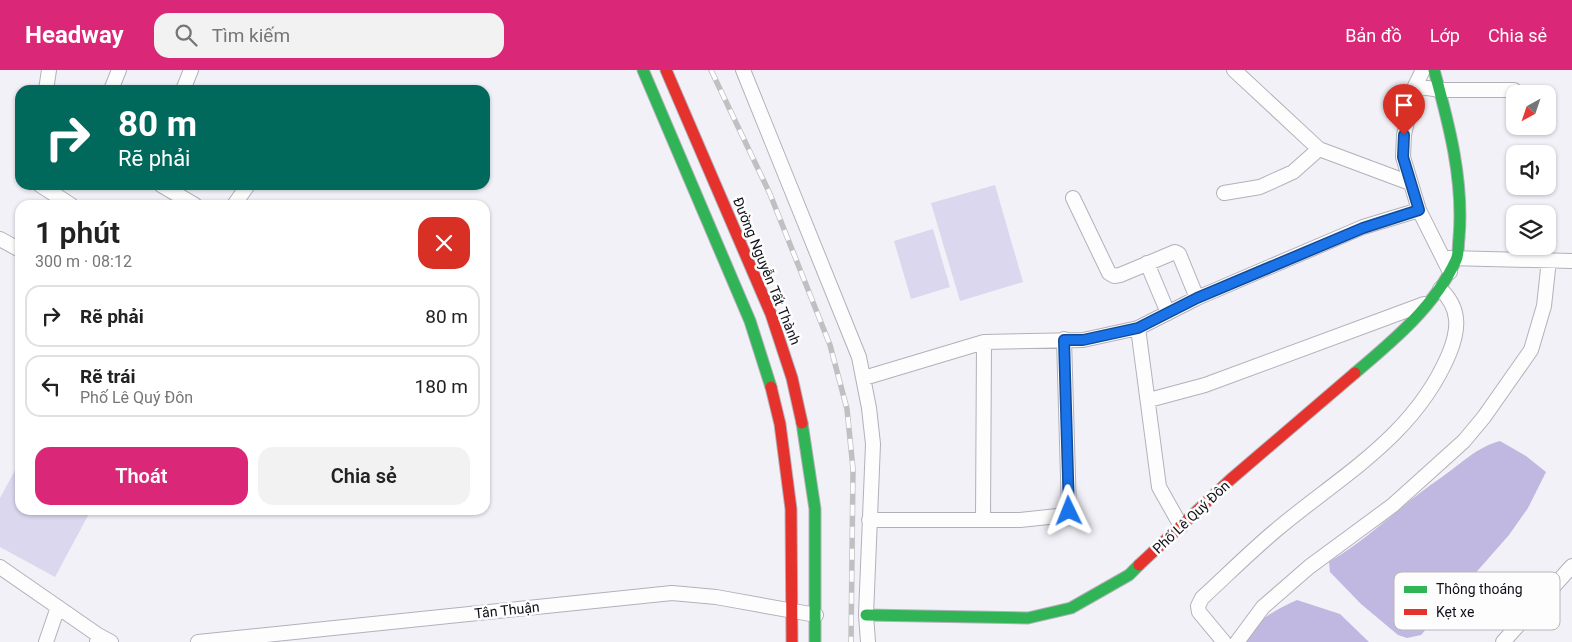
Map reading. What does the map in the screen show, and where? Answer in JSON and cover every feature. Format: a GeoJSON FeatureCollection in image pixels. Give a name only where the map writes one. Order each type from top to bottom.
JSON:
{"type":"FeatureCollection","features":[{"type":"Feature","properties":{"kind":"main road"},"geometry":{"type":"LineString","coordinates":[[643,70],[750,321],[771,386],[780,424],[791,509],[792,642]]}},
{"type":"Feature","properties":{"kind":"main road","name":"Đường Nguyễn Tất Thành"},"geometry":{"type":"LineString","coordinates":[[666,70],[771,314],[792,378],[801,416],[815,509],[816,642]]}},
{"type":"Feature","properties":{"kind":"main road","name":"Phố Lê Quý Đôn"},"geometry":{"type":"LineString","coordinates":[[1434,70],[1452,134],[1458,184],[1460,227],[1451,259]]}},
{"type":"Feature","properties":{"kind":"main road","name":"Phố Lê Quý Đôn"},"geometry":{"type":"LineString","coordinates":[[866,615],[1028,618],[1071,608],[1129,575],[1230,480],[1382,350],[1430,302],[1450,272]]}},
{"type":"Feature","properties":{"kind":"street"},"geometry":{"type":"LineString","coordinates":[[47,85],[49,70]]}},
{"type":"Feature","properties":{"kind":"street"},"geometry":{"type":"LineString","coordinates":[[113,85],[119,70]]}},
{"type":"Feature","properties":{"kind":"street"},"geometry":{"type":"LineString","coordinates":[[185,85],[190,70]]}},
{"type":"Feature","properties":{"kind":"street"},"geometry":{"type":"LineString","coordinates":[[743,70],[859,357],[864,378],[873,444],[866,615],[868,642]]}},
{"type":"Feature","properties":{"kind":"street"},"geometry":{"type":"LineString","coordinates":[[1234,70],[1319,149],[1410,183]]}},
{"type":"Feature","properties":{"kind":"street","name":"Phố Lê Quý Đôn"},"geometry":{"type":"LineString","coordinates":[[1423,70],[1415,86],[1404,135],[1403,157],[1419,210],[1451,259],[1450,272]]}},
{"type":"Feature","properties":{"kind":"street"},"geometry":{"type":"LineString","coordinates":[[1415,86],[1440,90],[1506,90]]}},
{"type":"Feature","properties":{"kind":"street"},"geometry":{"type":"LineString","coordinates":[[1224,193],[1260,188],[1293,172],[1319,149]]}},
{"type":"Feature","properties":{"kind":"street"},"geometry":{"type":"LineString","coordinates":[[48,190],[64,200]]}},
{"type":"Feature","properties":{"kind":"street"},"geometry":{"type":"LineString","coordinates":[[169,190],[186,200]]}},
{"type":"Feature","properties":{"kind":"street"},"geometry":{"type":"LineString","coordinates":[[1073,198],[1108,273],[1114,276],[1120,275],[1175,252],[1179,254],[1197,298]]}},
{"type":"Feature","properties":{"kind":"street"},"geometry":{"type":"LineString","coordinates":[[864,378],[984,342],[1083,340],[1138,328],[1197,298],[1363,228],[1419,210]]}},
{"type":"Feature","properties":{"kind":"street"},"geometry":{"type":"LineString","coordinates":[[0,239],[15,247]]}},
{"type":"Feature","properties":{"kind":"street"},"geometry":{"type":"LineString","coordinates":[[1451,259],[1508,258],[1572,261]]}},
{"type":"Feature","properties":{"kind":"street"},"geometry":{"type":"LineString","coordinates":[[1237,642],[1263,607],[1309,567],[1393,505],[1464,441],[1484,417],[1531,350],[1544,306],[1549,260]]}},
{"type":"Feature","properties":{"kind":"street"},"geometry":{"type":"LineString","coordinates":[[1147,263],[1168,313]]}},
{"type":"Feature","properties":{"kind":"street"},"geometry":{"type":"LineString","coordinates":[[1224,642],[1199,612],[1198,606],[1202,598],[1275,531],[1350,475],[1409,420],[1442,371],[1454,342],[1458,326],[1449,297],[1440,289]]}},
{"type":"Feature","properties":{"kind":"street"},"geometry":{"type":"LineString","coordinates":[[1149,400],[1205,385],[1430,302]]}},
{"type":"Feature","properties":{"kind":"street"},"geometry":{"type":"LineString","coordinates":[[1138,328],[1159,487],[1181,526]]}},
{"type":"Feature","properties":{"kind":"street"},"geometry":{"type":"LineString","coordinates":[[869,520],[1020,520],[1063,517],[1069,511],[1064,340]]}},
{"type":"Feature","properties":{"kind":"street"},"geometry":{"type":"LineString","coordinates":[[983,520],[984,342]]}},
{"type":"Feature","properties":{"kind":"street"},"geometry":{"type":"LineString","coordinates":[[1560,579],[1572,566]]}},
{"type":"Feature","properties":{"kind":"street"},"geometry":{"type":"LineString","coordinates":[[0,567],[58,607],[97,638],[112,642]]}},
{"type":"Feature","properties":{"kind":"street","name":"Tân Thuận"},"geometry":{"type":"LineString","coordinates":[[203,642],[672,593],[716,597],[816,615]]}},
{"type":"Feature","properties":{"kind":"street"},"geometry":{"type":"LineString","coordinates":[[46,642],[58,607]]}},
{"type":"Feature","properties":{"kind":"street"},"geometry":{"type":"LineString","coordinates":[[1503,642],[1514,630]]}},
{"type":"Feature","properties":{"kind":"shaded area"},"geometry":{"type":"Polygon","coordinates":[[[995,185],[1023,282],[960,301],[931,203],[995,185]]]}},
{"type":"Feature","properties":{"kind":"shaded area"},"geometry":{"type":"Polygon","coordinates":[[[933,229],[950,287],[911,299],[894,241],[933,229]]]}},
{"type":"Feature","properties":{"kind":"shaded area"},"geometry":{"type":"Polygon","coordinates":[[[1500,441],[1526,456],[1546,472],[1528,508],[1509,535],[1476,572],[1394,572],[1394,630],[1425,630],[1421,635],[1407,638],[1398,635],[1361,604],[1330,572],[1329,562],[1344,553],[1470,456],[1500,441]]]}},
{"type":"Feature","properties":{"kind":"shaded area"},"geometry":{"type":"Polygon","coordinates":[[[15,470],[15,515],[88,515],[55,577],[0,547],[0,498],[15,470]]]}},
{"type":"Feature","properties":{"kind":"shaded area"},"geometry":{"type":"Polygon","coordinates":[[[1297,600],[1340,614],[1369,642],[1242,642],[1266,617],[1297,600]]]}},
{"type":"Feature","properties":{"kind":"railway"},"geometry":{"type":"LineString","coordinates":[[711,70],[770,194],[830,345],[847,409],[853,469],[851,642]]}},
{"type":"Feature","properties":{"kind":"traffic: fast"},"geometry":{"type":"LineString","coordinates":[[643,70],[750,321],[771,387]]}},
{"type":"Feature","properties":{"kind":"traffic: fast"},"geometry":{"type":"LineString","coordinates":[[1355,373],[1425,308],[1437,293],[1457,258],[1460,217],[1457,174],[1450,132],[1434,70]]}},
{"type":"Feature","properties":{"kind":"traffic: fast"},"geometry":{"type":"LineString","coordinates":[[802,423],[815,509],[815,642]]}},
{"type":"Feature","properties":{"kind":"traffic: fast"},"geometry":{"type":"LineString","coordinates":[[866,615],[1028,618],[1071,608],[1129,575],[1139,565]]}},
{"type":"Feature","properties":{"kind":"traffic: jam"},"geometry":{"type":"LineString","coordinates":[[666,70],[771,314],[792,378],[802,423]]}},
{"type":"Feature","properties":{"kind":"traffic: jam"},"geometry":{"type":"LineString","coordinates":[[1139,565],[1230,480],[1355,373]]}},
{"type":"Feature","properties":{"kind":"traffic: jam"},"geometry":{"type":"LineString","coordinates":[[771,387],[780,424],[791,509],[792,642]]}},
{"type":"Feature","properties":{"kind":"route"},"geometry":{"type":"LineString","coordinates":[[1069,511],[1064,340],[1083,340],[1138,328],[1197,298],[1363,228],[1419,210],[1403,157],[1404,135]]}}]}
